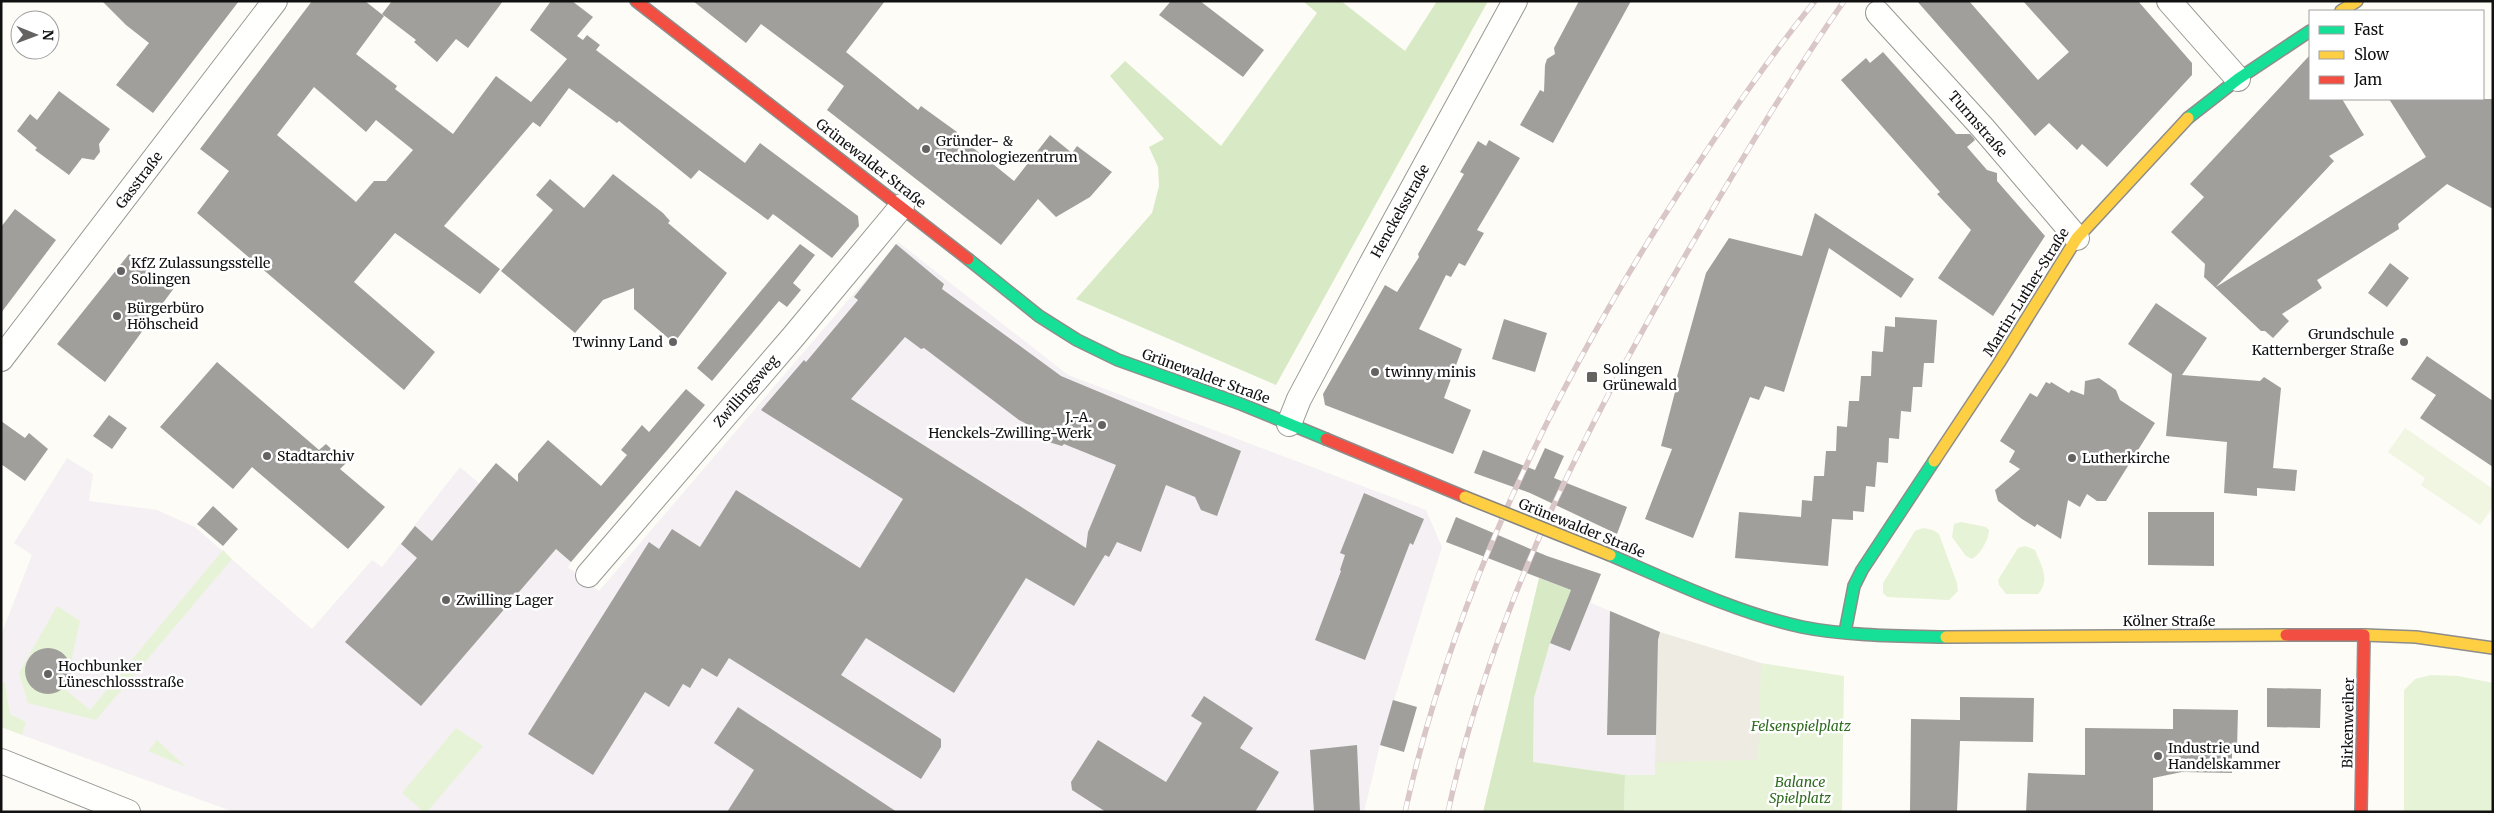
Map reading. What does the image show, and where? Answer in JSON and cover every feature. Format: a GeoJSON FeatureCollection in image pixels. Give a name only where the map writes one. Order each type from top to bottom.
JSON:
{"type":"FeatureCollection","features":[{"type":"Feature","properties":{"kind":"main road","name":"Grünewalder Straße"},"geometry":{"type":"LineString","coordinates":[[636,1],[902,206],[1039,316],[1077,340],[1118,360],[1241,404],[1701,594],[1784,622],[1803,627],[1845,632]]}},
{"type":"Feature","properties":{"kind":"main road"},"geometry":{"type":"LineString","coordinates":[[2343,10],[2357,1]]}},
{"type":"Feature","properties":{"kind":"main road","name":"Martin-Luther-Straße"},"geometry":{"type":"LineString","coordinates":[[1845,632],[1854,586],[1862,570],[1999,363],[2077,238],[2123,185],[2188,118],[2238,79],[2309,32]]}},
{"type":"Feature","properties":{"kind":"main road","name":"Kölner Straße"},"geometry":{"type":"LineString","coordinates":[[1845,632],[1943,637],[2364,635],[2416,637],[2493,648]]}},
{"type":"Feature","properties":{"kind":"main road","name":"Birkenweiher"},"geometry":{"type":"LineString","coordinates":[[2361,812],[2364,635]]}},
{"type":"Feature","properties":{"kind":"street","name":"Gasstraße"},"geometry":{"type":"LineString","coordinates":[[1,359],[275,1]]}},
{"type":"Feature","properties":{"kind":"street","name":"Henckelsstraße"},"geometry":{"type":"LineString","coordinates":[[1289,424],[1299,400],[1361,282],[1516,1]]}},
{"type":"Feature","properties":{"kind":"street"},"geometry":{"type":"LineString","coordinates":[[2169,1],[2238,79]]}},
{"type":"Feature","properties":{"kind":"street","name":"Turmstraße"},"geometry":{"type":"LineString","coordinates":[[1878,13],[1983,128],[2077,238]]}},
{"type":"Feature","properties":{"kind":"street","name":"Zwillingsweg"},"geometry":{"type":"LineString","coordinates":[[588,574],[793,338],[902,206]]}},
{"type":"Feature","properties":{"kind":"street"},"geometry":{"type":"LineString","coordinates":[[1,761],[128,812]]}},
{"type":"Feature","properties":{"kind":"shaded area"},"geometry":{"type":"Polygon","coordinates":[[[898,242],[1068,375],[1426,510],[1442,547],[1380,745],[1364,812],[234,812],[22,735],[26,722],[10,714],[5,684],[1,682],[1,635],[32,555],[14,543],[67,458],[93,474],[89,501],[157,510],[195,527],[312,629],[372,560],[382,567],[460,467],[571,562],[568,567],[599,591],[898,242]]]}},
{"type":"Feature","properties":{"kind":"shaded area"},"geometry":{"type":"Polygon","coordinates":[[[1571,590],[1592,598],[1591,603],[1660,632],[1658,640],[1655,775],[1625,775],[1533,762],[1534,698],[1550,643],[1571,590]]]}},
{"type":"Feature","properties":{"kind":"shaded area"},"geometry":{"type":"Polygon","coordinates":[[[1660,632],[1761,663],[1758,760],[1655,762],[1658,640],[1660,632]]]}},
{"type":"Feature","properties":{"kind":"green space"},"geometry":{"type":"Polygon","coordinates":[[[1303,1],[1341,1],[1405,51],[1437,1],[1488,1],[1276,385],[1076,299],[1152,213],[1159,186],[1158,167],[1149,147],[1164,139],[1110,76],[1125,61],[1221,146],[1317,13],[1303,1]]]}},
{"type":"Feature","properties":{"kind":"green space"},"geometry":{"type":"Polygon","coordinates":[[[2405,428],[2493,489],[2493,507],[2480,525],[2421,485],[2425,478],[2388,452],[2405,428]]]}},
{"type":"Feature","properties":{"kind":"green space"},"geometry":{"type":"Polygon","coordinates":[[[1961,522],[1986,527],[1989,530],[1984,546],[1972,559],[1966,556],[1952,537],[1954,524],[1961,522]]]}},
{"type":"Feature","properties":{"kind":"green space"},"geometry":{"type":"Polygon","coordinates":[[[1923,528],[1933,530],[1939,534],[1957,583],[1958,591],[1949,600],[1887,597],[1883,593],[1883,583],[1915,531],[1923,528]]]}},
{"type":"Feature","properties":{"kind":"green space"},"geometry":{"type":"Polygon","coordinates":[[[2025,546],[2035,550],[2040,561],[2044,572],[2042,589],[2038,594],[2006,594],[1999,585],[1998,580],[2018,548],[2025,546]]]}},
{"type":"Feature","properties":{"kind":"green space"},"geometry":{"type":"Polygon","coordinates":[[[223,550],[232,559],[96,720],[28,703],[19,673],[57,606],[80,621],[72,658],[75,669],[66,690],[90,710],[223,550]]]}},
{"type":"Feature","properties":{"kind":"green space"},"geometry":{"type":"Polygon","coordinates":[[[1539,578],[1571,590],[1550,643],[1534,698],[1533,762],[1625,775],[1624,812],[1483,812],[1539,578]]]}},
{"type":"Feature","properties":{"kind":"green space"},"geometry":{"type":"Polygon","coordinates":[[[1761,663],[1844,676],[1842,812],[1624,812],[1625,775],[1655,775],[1655,762],[1761,663]]]}},
{"type":"Feature","properties":{"kind":"green space"},"geometry":{"type":"Polygon","coordinates":[[[2431,675],[2458,676],[2493,683],[2493,812],[2404,812],[2404,690],[2415,679],[2431,675]]]}},
{"type":"Feature","properties":{"kind":"green space"},"geometry":{"type":"Polygon","coordinates":[[[1,682],[5,683],[10,714],[26,722],[22,735],[1,727],[1,682]]]}},
{"type":"Feature","properties":{"kind":"green space"},"geometry":{"type":"Polygon","coordinates":[[[456,728],[483,746],[427,812],[424,812],[402,793],[456,728]]]}},
{"type":"Feature","properties":{"kind":"green space"},"geometry":{"type":"Polygon","coordinates":[[[157,740],[186,767],[148,751],[157,740]]]}},
{"type":"Feature","properties":{"kind":"building"},"geometry":{"type":"Polygon","coordinates":[[[102,1],[239,1],[153,113],[116,85],[149,43],[126,25],[102,1]]]}},
{"type":"Feature","properties":{"kind":"building"},"geometry":{"type":"Polygon","coordinates":[[[312,1],[365,1],[384,16],[356,54],[397,86],[395,89],[453,134],[496,76],[531,102],[567,59],[530,30],[551,1],[572,1],[593,17],[577,36],[583,40],[587,35],[600,45],[596,50],[745,163],[760,143],[858,216],[859,226],[832,258],[773,214],[768,220],[699,170],[691,179],[619,121],[617,123],[569,88],[540,127],[533,122],[444,226],[500,269],[480,294],[395,233],[354,282],[435,352],[404,390],[197,213],[229,171],[200,149],[312,1]],[[314,87],[277,135],[356,202],[374,181],[386,181],[413,150],[376,120],[366,132],[314,87]]]}},
{"type":"Feature","properties":{"kind":"building"},"geometry":{"type":"Polygon","coordinates":[[[392,1],[503,1],[468,48],[456,39],[437,62],[414,42],[416,40],[382,14],[392,1]]]}},
{"type":"Feature","properties":{"kind":"building"},"geometry":{"type":"Polygon","coordinates":[[[693,1],[885,1],[846,52],[918,110],[921,106],[957,132],[956,134],[1014,181],[1050,135],[1072,153],[1077,146],[1112,172],[1090,197],[1056,217],[1038,199],[1001,245],[827,110],[844,86],[761,24],[746,43],[693,1]]]}},
{"type":"Feature","properties":{"kind":"building"},"geometry":{"type":"Polygon","coordinates":[[[1171,1],[1200,1],[1264,50],[1243,77],[1159,15],[1171,1]]]}},
{"type":"Feature","properties":{"kind":"building"},"geometry":{"type":"Polygon","coordinates":[[[1579,1],[1631,1],[1553,143],[1520,125],[1540,90],[1544,92],[1547,59],[1555,54],[1554,48],[1579,1]]]}},
{"type":"Feature","properties":{"kind":"building"},"geometry":{"type":"Polygon","coordinates":[[[1917,1],[1969,1],[2038,80],[2069,52],[2023,1],[2138,1],[2192,63],[2192,75],[2107,167],[2082,144],[2077,150],[2049,123],[2035,136],[1917,1]]]}},
{"type":"Feature","properties":{"kind":"building"},"geometry":{"type":"Polygon","coordinates":[[[1883,52],[1956,134],[1970,134],[1973,137],[1975,140],[1967,147],[1987,170],[1997,173],[1997,181],[2045,236],[1993,316],[1938,278],[1971,230],[1937,194],[1940,192],[1841,80],[1866,58],[1870,63],[1883,52]]]}},
{"type":"Feature","properties":{"kind":"building"},"geometry":{"type":"Polygon","coordinates":[[[2309,56],[2309,100],[2343,100],[2364,135],[2329,156],[2334,161],[2216,287],[2426,157],[2390,100],[2493,99],[2493,209],[2447,184],[2398,224],[2399,229],[2317,280],[2322,288],[2282,314],[2289,321],[2273,338],[2265,331],[2261,331],[2204,277],[2205,264],[2171,232],[2204,197],[2190,184],[2309,56]]]}},
{"type":"Feature","properties":{"kind":"building"},"geometry":{"type":"Polygon","coordinates":[[[59,91],[110,129],[99,144],[100,152],[94,160],[82,158],[69,175],[35,150],[37,148],[17,131],[30,114],[37,120],[59,91]]]}},
{"type":"Feature","properties":{"kind":"building"},"geometry":{"type":"Polygon","coordinates":[[[1489,140],[1520,158],[1477,230],[1484,233],[1465,266],[1459,263],[1451,277],[1446,275],[1419,329],[1462,349],[1444,398],[1471,410],[1453,454],[1325,405],[1323,394],[1385,285],[1397,292],[1419,257],[1418,254],[1464,174],[1460,172],[1478,141],[1486,146],[1489,140]]]}},
{"type":"Feature","properties":{"kind":"building"},"geometry":{"type":"Polygon","coordinates":[[[613,174],[663,213],[670,221],[668,223],[727,273],[674,343],[634,309],[634,288],[603,300],[575,333],[501,271],[553,210],[536,195],[550,179],[584,208],[613,174]]]}},
{"type":"Feature","properties":{"kind":"building"},"geometry":{"type":"Polygon","coordinates":[[[15,209],[56,240],[1,313],[1,227],[15,209]]]}},
{"type":"Feature","properties":{"kind":"building"},"geometry":{"type":"Polygon","coordinates":[[[1815,213],[1914,279],[1901,298],[1829,248],[1784,392],[1765,386],[1759,400],[1750,397],[1693,538],[1645,519],[1672,449],[1661,446],[1675,392],[1673,391],[1706,273],[1729,238],[1802,256],[1815,213]]]}},
{"type":"Feature","properties":{"kind":"building"},"geometry":{"type":"Polygon","coordinates":[[[800,244],[815,255],[793,283],[801,290],[787,307],[779,301],[712,381],[697,368],[800,244]]]}},
{"type":"Feature","properties":{"kind":"building"},"geometry":{"type":"Polygon","coordinates":[[[896,244],[944,284],[942,289],[1061,376],[1241,451],[1217,516],[1201,510],[1195,497],[1166,485],[1141,552],[1117,542],[1109,557],[1105,555],[1074,606],[1026,578],[954,693],[866,638],[841,675],[941,739],[941,747],[921,779],[729,658],[717,677],[702,668],[690,688],[683,684],[669,707],[645,692],[593,775],[528,734],[649,542],[659,549],[672,529],[700,547],[736,490],[860,568],[903,499],[761,410],[804,360],[806,362],[858,300],[854,297],[896,244]],[[905,337],[851,399],[1086,548],[1088,532],[1116,465],[1064,444],[1062,446],[1042,440],[1046,434],[1019,420],[924,348],[921,349],[905,337]]]}},
{"type":"Feature","properties":{"kind":"building","name":"Bürgerbüro Höhscheid"},"geometry":{"type":"Polygon","coordinates":[[[129,254],[174,288],[105,382],[57,344],[129,254]]]}},
{"type":"Feature","properties":{"kind":"building"},"geometry":{"type":"Polygon","coordinates":[[[2390,263],[2409,278],[2387,307],[2368,293],[2390,263]]]}},
{"type":"Feature","properties":{"kind":"building"},"geometry":{"type":"Polygon","coordinates":[[[2156,303],[2207,338],[2182,375],[2260,381],[2264,377],[2281,388],[2273,468],[2297,470],[2295,491],[2257,488],[2257,496],[2224,493],[2227,442],[2166,436],[2172,374],[2128,344],[2156,303]]]}},
{"type":"Feature","properties":{"kind":"building"},"geometry":{"type":"Polygon","coordinates":[[[1895,317],[1937,320],[1934,363],[1924,363],[1922,387],[1913,387],[1911,412],[1901,411],[1899,439],[1889,438],[1888,463],[1877,462],[1875,487],[1866,486],[1864,512],[1853,511],[1853,520],[1832,519],[1828,566],[1735,558],[1739,512],[1801,517],[1802,500],[1812,501],[1814,476],[1824,476],[1826,451],[1836,451],[1837,426],[1847,427],[1849,401],[1859,401],[1861,376],[1871,376],[1872,351],[1883,352],[1885,326],[1895,327],[1895,317]]]}},
{"type":"Feature","properties":{"kind":"building"},"geometry":{"type":"Polygon","coordinates":[[[1504,319],[1547,333],[1535,372],[1492,359],[1504,319]]]}},
{"type":"Feature","properties":{"kind":"building"},"geometry":{"type":"Polygon","coordinates":[[[2427,356],[2493,401],[2493,467],[2420,418],[2436,395],[2411,379],[2427,356]]]}},
{"type":"Feature","properties":{"kind":"building","name":"Stadtarchiv"},"geometry":{"type":"Polygon","coordinates":[[[217,362],[319,450],[326,444],[346,463],[340,469],[385,507],[348,549],[252,467],[233,489],[160,427],[217,362]]]}},
{"type":"Feature","properties":{"kind":"building","name":"Lutherkirche"},"geometry":{"type":"Polygon","coordinates":[[[2099,378],[2116,390],[2120,400],[2155,423],[2106,501],[2097,501],[2087,494],[2080,507],[2068,500],[2061,539],[2037,524],[2035,527],[1998,501],[1995,490],[2020,469],[2009,462],[2015,451],[2000,441],[2030,393],[2037,397],[2046,382],[2050,384],[2051,382],[2069,393],[2071,390],[2084,395],[2085,381],[2099,378]]]}},
{"type":"Feature","properties":{"kind":"building","name":"Zwilling Lager"},"geometry":{"type":"Polygon","coordinates":[[[686,389],[705,405],[571,562],[556,549],[421,706],[345,642],[417,558],[401,544],[415,526],[432,541],[496,463],[518,482],[518,474],[548,440],[601,486],[627,455],[621,450],[642,425],[649,432],[686,389]]]}},
{"type":"Feature","properties":{"kind":"building"},"geometry":{"type":"Polygon","coordinates":[[[109,415],[127,428],[112,449],[93,436],[109,415]]]}},
{"type":"Feature","properties":{"kind":"building"},"geometry":{"type":"Polygon","coordinates":[[[1,421],[25,438],[29,433],[48,449],[25,481],[1,464],[1,421]]]}},
{"type":"Feature","properties":{"kind":"building"},"geometry":{"type":"Polygon","coordinates":[[[1545,448],[1564,456],[1554,478],[1627,507],[1617,534],[1530,493],[1474,473],[1483,450],[1535,470],[1545,448]]]}},
{"type":"Feature","properties":{"kind":"building"},"geometry":{"type":"Polygon","coordinates":[[[1364,493],[1424,519],[1413,545],[1410,543],[1365,660],[1315,640],[1341,571],[1345,555],[1340,553],[1364,493]]]}},
{"type":"Feature","properties":{"kind":"building"},"geometry":{"type":"Polygon","coordinates":[[[213,506],[238,529],[223,546],[197,524],[213,506]]]}},
{"type":"Feature","properties":{"kind":"building"},"geometry":{"type":"Polygon","coordinates":[[[2148,512],[2214,512],[2214,566],[2148,565],[2148,512]]]}},
{"type":"Feature","properties":{"kind":"building"},"geometry":{"type":"Polygon","coordinates":[[[1456,517],[1547,556],[1601,574],[1570,651],[1550,643],[1571,590],[1446,542],[1456,517]]]}},
{"type":"Feature","properties":{"kind":"building"},"geometry":{"type":"Polygon","coordinates":[[[1610,611],[1660,632],[1658,640],[1656,735],[1607,735],[1610,611]]]}},
{"type":"Feature","properties":{"kind":"building","name":"Hochbunker Lüneschlossstraße"},"geometry":{"type":"Polygon","coordinates":[[[43,648],[53,648],[65,654],[70,662],[70,680],[65,688],[57,693],[43,694],[35,691],[28,684],[25,676],[25,666],[28,658],[35,651],[43,648]]]}},
{"type":"Feature","properties":{"kind":"building"},"geometry":{"type":"Polygon","coordinates":[[[2267,688],[2321,689],[2320,728],[2267,727],[2267,688]]]}},
{"type":"Feature","properties":{"kind":"building"},"geometry":{"type":"Polygon","coordinates":[[[1204,696],[1253,728],[1240,748],[1279,772],[1255,812],[1106,812],[1072,790],[1071,782],[1098,740],[1166,782],[1202,723],[1191,716],[1204,696]]]}},
{"type":"Feature","properties":{"kind":"building"},"geometry":{"type":"Polygon","coordinates":[[[1960,697],[2034,698],[2033,742],[1960,741],[1957,812],[1910,812],[1911,719],[1960,720],[1960,697]]]}},
{"type":"Feature","properties":{"kind":"building"},"geometry":{"type":"Polygon","coordinates":[[[1393,700],[1417,707],[1404,752],[1380,745],[1393,700]]]}},
{"type":"Feature","properties":{"kind":"building"},"geometry":{"type":"Polygon","coordinates":[[[738,707],[897,812],[727,812],[754,770],[714,743],[738,707]]]}},
{"type":"Feature","properties":{"kind":"building","name":"Industrie und Handelskammer"},"geometry":{"type":"Polygon","coordinates":[[[2173,709],[2238,710],[2237,749],[2232,750],[2232,773],[2182,772],[2153,778],[2153,812],[2026,812],[2028,773],[2085,775],[2085,728],[2173,729],[2173,709]]]}},
{"type":"Feature","properties":{"kind":"building"},"geometry":{"type":"Polygon","coordinates":[[[1357,745],[1360,812],[1314,812],[1310,750],[1357,745]]]}},
{"type":"Feature","properties":{"kind":"railway"},"geometry":{"type":"LineString","coordinates":[[1405,812],[1426,729],[1452,647],[1482,567],[1516,488],[1553,411],[1593,335],[1682,188],[1762,70],[1815,1]]}},
{"type":"Feature","properties":{"kind":"railway"},"geometry":{"type":"LineString","coordinates":[[1448,812],[1467,737],[1490,663],[1517,590],[1581,448],[1653,311],[1710,213],[1784,91],[1844,1]]}},
{"type":"Feature","properties":{"kind":"traffic: fast"},"geometry":{"type":"LineString","coordinates":[[2188,118],[2238,79],[2309,32]]}},
{"type":"Feature","properties":{"kind":"traffic: fast"},"geometry":{"type":"LineString","coordinates":[[968,259],[1039,316],[1077,340],[1118,360],[1241,404],[1326,439]]}},
{"type":"Feature","properties":{"kind":"traffic: fast"},"geometry":{"type":"LineString","coordinates":[[1845,632],[1854,586],[1862,570],[1934,461]]}},
{"type":"Feature","properties":{"kind":"traffic: fast"},"geometry":{"type":"LineString","coordinates":[[1610,555],[1729,605],[1753,614],[1802,627],[1855,634],[1946,637]]}},
{"type":"Feature","properties":{"kind":"traffic: slow"},"geometry":{"type":"LineString","coordinates":[[2343,10],[2357,1]]}},
{"type":"Feature","properties":{"kind":"traffic: slow"},"geometry":{"type":"LineString","coordinates":[[1934,461],[1999,363],[2077,238],[2188,118]]}},
{"type":"Feature","properties":{"kind":"traffic: slow"},"geometry":{"type":"LineString","coordinates":[[1465,497],[1610,555]]}},
{"type":"Feature","properties":{"kind":"traffic: slow"},"geometry":{"type":"LineString","coordinates":[[1946,637],[2286,635]]}},
{"type":"Feature","properties":{"kind":"traffic: slow"},"geometry":{"type":"LineString","coordinates":[[2364,635],[2416,637],[2493,648]]}},
{"type":"Feature","properties":{"kind":"traffic: jam"},"geometry":{"type":"LineString","coordinates":[[636,1],[968,259]]}},
{"type":"Feature","properties":{"kind":"traffic: jam"},"geometry":{"type":"LineString","coordinates":[[1326,439],[1465,497]]}},
{"type":"Feature","properties":{"kind":"traffic: jam"},"geometry":{"type":"LineString","coordinates":[[2286,635],[2364,635],[2361,812]]}},
{"type":"Feature","properties":{"kind":"place","name":"Gründer- & Technologiezentrum"},"geometry":{"type":"Point","coordinates":[926,149]}},
{"type":"Feature","properties":{"kind":"place","name":"KfZ Zulassungsstelle Solingen"},"geometry":{"type":"Point","coordinates":[121,271]}},
{"type":"Feature","properties":{"kind":"place","name":"Bürgerbüro Höhscheid"},"geometry":{"type":"Point","coordinates":[117,316]}},
{"type":"Feature","properties":{"kind":"place","name":"Twinny Land"},"geometry":{"type":"Point","coordinates":[673,342]}},
{"type":"Feature","properties":{"kind":"place","name":"Grundschule Katternberger Straße"},"geometry":{"type":"Point","coordinates":[2404,342]}},
{"type":"Feature","properties":{"kind":"place","name":"twinny minis"},"geometry":{"type":"Point","coordinates":[1375,372]}},
{"type":"Feature","properties":{"kind":"place","name":"Solingen Grünewald"},"geometry":{"type":"Point","coordinates":[1592,377]}},
{"type":"Feature","properties":{"kind":"place","name":"J.-A. Henckels-Zwilling-Werk"},"geometry":{"type":"Point","coordinates":[1102,425]}},
{"type":"Feature","properties":{"kind":"place","name":"Stadtarchiv"},"geometry":{"type":"Point","coordinates":[267,456]}},
{"type":"Feature","properties":{"kind":"place","name":"Lutherkirche"},"geometry":{"type":"Point","coordinates":[2072,458]}},
{"type":"Feature","properties":{"kind":"place","name":"Zwilling Lager"},"geometry":{"type":"Point","coordinates":[446,600]}},
{"type":"Feature","properties":{"kind":"place","name":"Hochbunker Lüneschlossstraße"},"geometry":{"type":"Point","coordinates":[48,674]}},
{"type":"Feature","properties":{"kind":"place","name":"Industrie und Handelskammer"},"geometry":{"type":"Point","coordinates":[2158,756]}},
{"type":"Feature","properties":{"kind":"park label","name":"Felsenspielplatz"},"geometry":{"type":"Point","coordinates":[1801,726]}},
{"type":"Feature","properties":{"kind":"park label","name":"Balance Spielplatz"},"geometry":{"type":"Point","coordinates":[1800,790]}}]}
